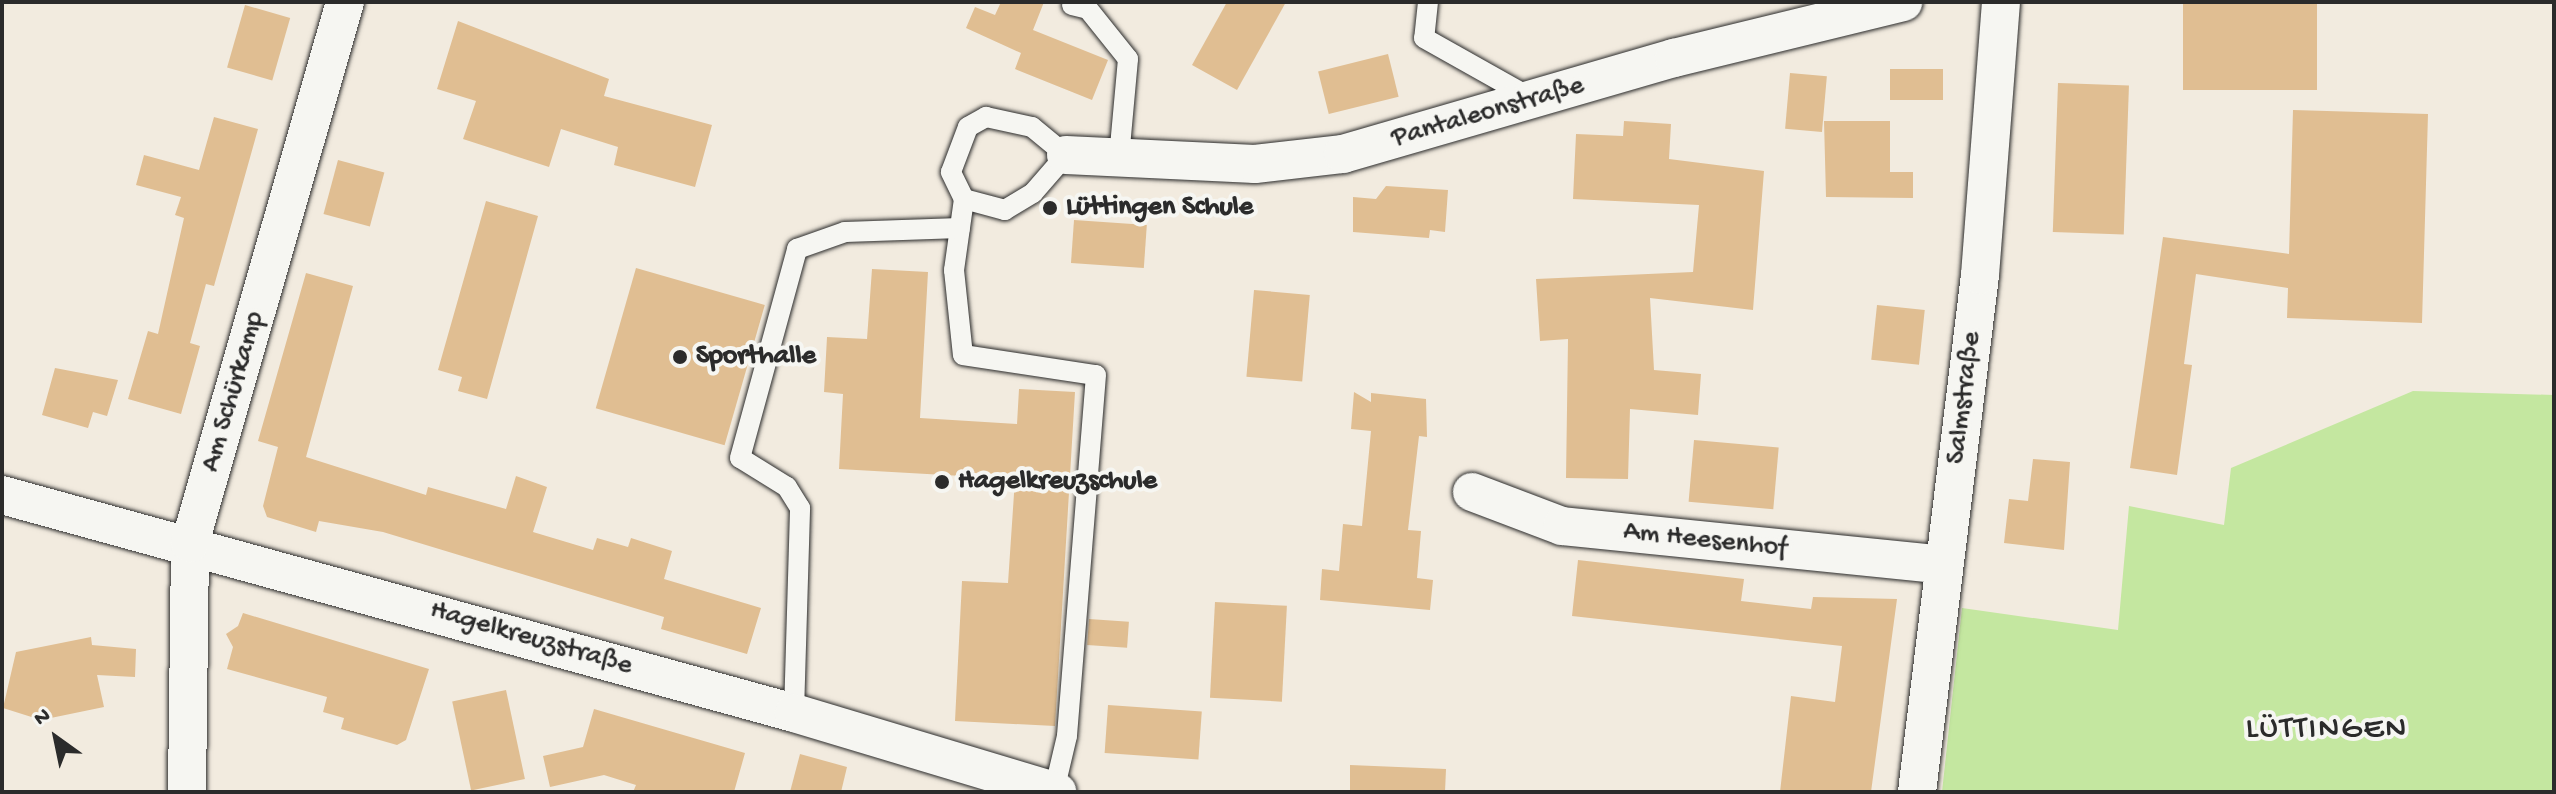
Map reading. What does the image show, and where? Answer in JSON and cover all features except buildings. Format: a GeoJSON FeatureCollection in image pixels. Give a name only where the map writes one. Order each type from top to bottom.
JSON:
{"type":"FeatureCollection","features":[{"type":"Feature","properties":{"kind":"street","name":"Am Schürkamp"},"geometry":{"type":"LineString","coordinates":[[187,792],[190,543],[345,2]]}},
{"type":"Feature","properties":{"kind":"street","name":"Pantaleonstraße"},"geometry":{"type":"LineString","coordinates":[[1066,155],[1255,164],[1343,154],[1903,2]]}},
{"type":"Feature","properties":{"kind":"street","name":"Salmstraße"},"geometry":{"type":"LineString","coordinates":[[1917,792],[1980,275],[2001,2]]}},
{"type":"Feature","properties":{"kind":"street","name":"Am Heesenhof"},"geometry":{"type":"LineString","coordinates":[[1472,492],[1562,526],[1943,565]]}},
{"type":"Feature","properties":{"kind":"street","name":"Hagelkreuzstraße"},"geometry":{"type":"LineString","coordinates":[[2,495],[190,543],[794,713],[1056,791]]}},
{"type":"Feature","properties":{"kind":"lane"},"geometry":{"type":"LineString","coordinates":[[1428,2],[1424,38],[1534,100]]}},
{"type":"Feature","properties":{"kind":"lane"},"geometry":{"type":"LineString","coordinates":[[1072,5],[1088,9],[1128,59],[1119,158]]}},
{"type":"Feature","properties":{"kind":"lane"},"geometry":{"type":"LineString","coordinates":[[964,199],[1005,210],[1033,193],[1066,155],[1032,127],[986,117],[968,127],[951,172],[964,199],[954,270],[963,355],[1096,375],[1067,736],[1056,791]]}},
{"type":"Feature","properties":{"kind":"lane"},"geometry":{"type":"LineString","coordinates":[[794,713],[800,508],[787,487],[740,458],[797,249],[845,232],[960,228]]}},
{"type":"Feature","properties":{"kind":"green space"},"geometry":{"type":"Polygon","coordinates":[[[2413,391],[2554,395],[2554,792],[1942,792],[1962,608],[2118,630],[2129,506],[2224,525],[2231,468],[2413,391]]]}},
{"type":"Feature","properties":{"kind":"place","name":"Lüttingen Schule"},"geometry":{"type":"Point","coordinates":[1050,208]}},
{"type":"Feature","properties":{"kind":"place","name":"Sporthalle"},"geometry":{"type":"Point","coordinates":[680,357]}},
{"type":"Feature","properties":{"kind":"place","name":"Hagelkreuzschule"},"geometry":{"type":"Point","coordinates":[942,482]}},
{"type":"Feature","properties":{"kind":"district","name":"LÜTTINGEN"},"geometry":{"type":"Point","coordinates":[2327,730]}}]}
